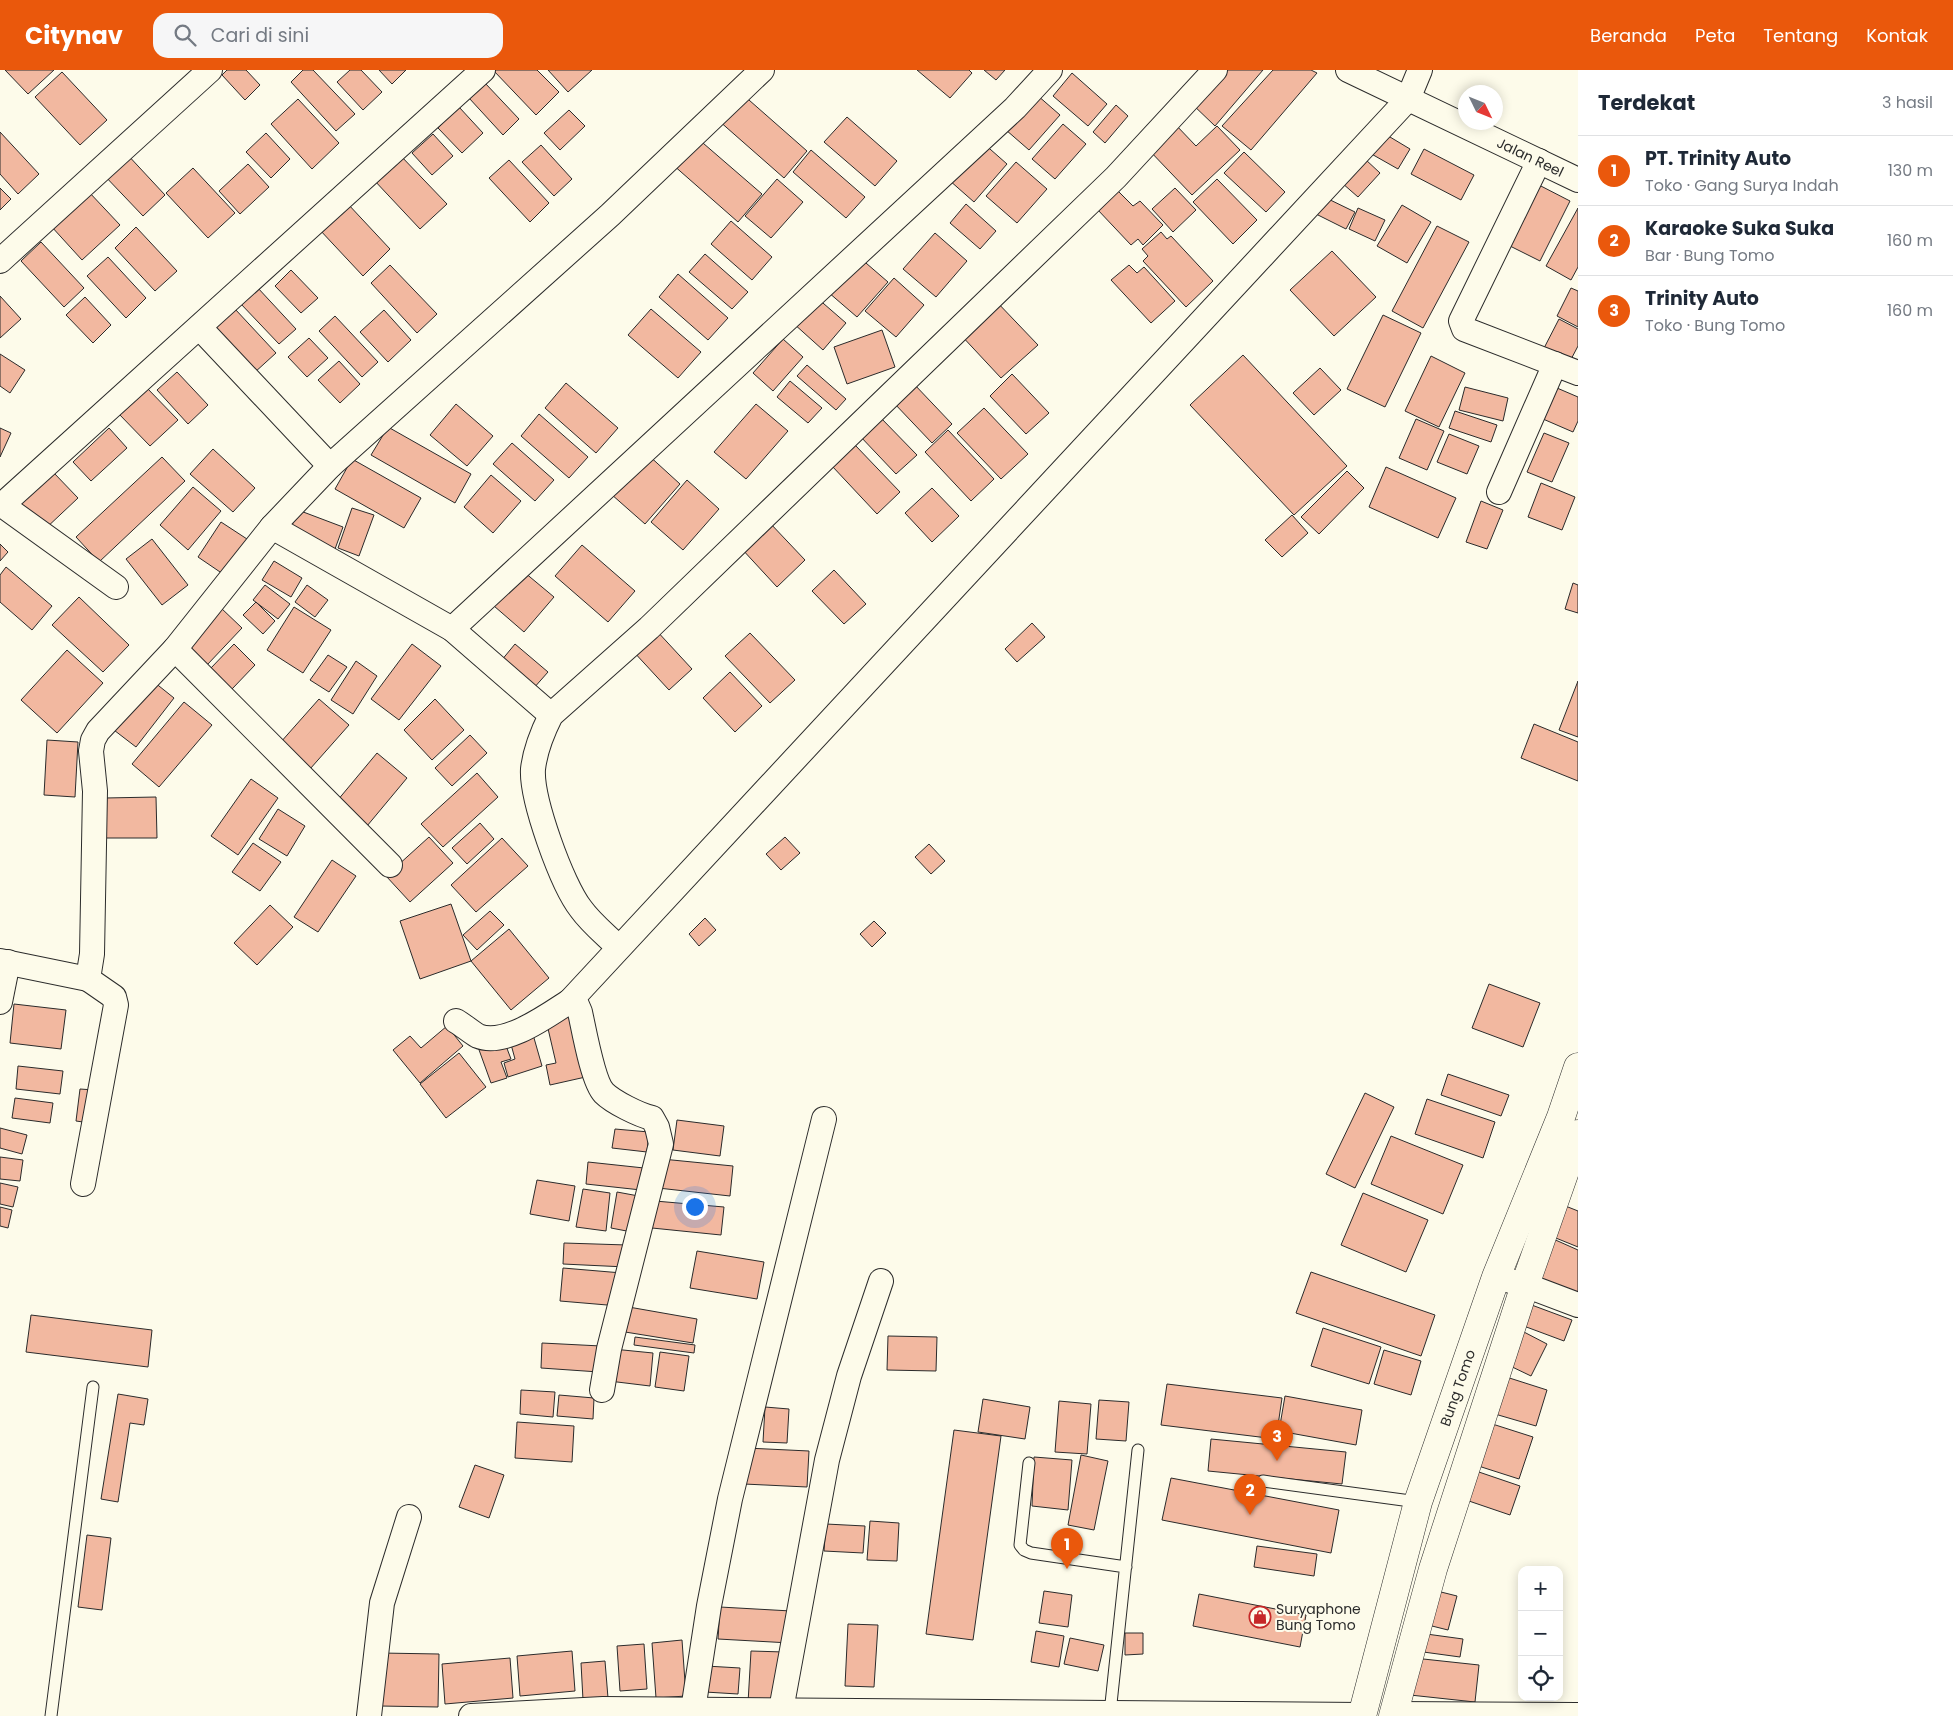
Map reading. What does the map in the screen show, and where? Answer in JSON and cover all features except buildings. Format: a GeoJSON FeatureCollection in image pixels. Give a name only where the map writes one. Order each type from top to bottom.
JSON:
{"type":"FeatureCollection","features":[{"type":"Feature","properties":{"kind":"main road","name":"Bung Tomo"},"geometry":{"type":"LineString","coordinates":[[1362,1716],[1418,1502],[1496,1277],[1575,1082]]}},
{"type":"Feature","properties":{"kind":"main road"},"geometry":{"type":"LineString","coordinates":[[1393,1715],[1433,1569],[1525,1285],[1578,1134]]}},
{"type":"Feature","properties":{"kind":"street"},"geometry":{"type":"LineString","coordinates":[[0,261],[210,70]]}},
{"type":"Feature","properties":{"kind":"street"},"geometry":{"type":"LineString","coordinates":[[116,587],[1,505],[200,328],[483,70]]}},
{"type":"Feature","properties":{"kind":"street"},"geometry":{"type":"LineString","coordinates":[[88,979],[92,954],[95,791],[91,751],[93,740],[117,710],[175,649],[272,528],[330,466],[610,214],[762,70]]}},
{"type":"Feature","properties":{"kind":"street"},"geometry":{"type":"LineString","coordinates":[[452,629],[1014,108],[1050,70]]}},
{"type":"Feature","properties":{"kind":"street"},"geometry":{"type":"LineString","coordinates":[[618,947],[580,908],[554,857],[537,800],[533,770],[542,734],[551,715],[656,621],[1109,184],[1215,70]]}},
{"type":"Feature","properties":{"kind":"street","name":"Jalan Reel"},"geometry":{"type":"LineString","coordinates":[[1348,70],[1578,180]]}},
{"type":"Feature","properties":{"kind":"street"},"geometry":{"type":"LineString","coordinates":[[456,1021],[479,1036],[492,1039],[521,1030],[570,1001],[618,947],[1408,99],[1420,70]]}},
{"type":"Feature","properties":{"kind":"street"},"geometry":{"type":"LineString","coordinates":[[1539,161],[1460,321],[1464,329],[1578,373]]}},
{"type":"Feature","properties":{"kind":"street"},"geometry":{"type":"LineString","coordinates":[[200,328],[330,466]]}},
{"type":"Feature","properties":{"kind":"street"},"geometry":{"type":"LineString","coordinates":[[1498,492],[1554,364]]}},
{"type":"Feature","properties":{"kind":"street"},"geometry":{"type":"LineString","coordinates":[[272,528],[452,629],[551,715]]}},
{"type":"Feature","properties":{"kind":"street"},"geometry":{"type":"LineString","coordinates":[[175,649],[390,865]]}},
{"type":"Feature","properties":{"kind":"street"},"geometry":{"type":"LineString","coordinates":[[0,1002],[4,962],[88,979],[114,997],[116,1005],[82,1184]]}},
{"type":"Feature","properties":{"kind":"street"},"geometry":{"type":"LineString","coordinates":[[570,1001],[577,1006],[580,1012],[591,1061],[604,1092],[641,1116],[652,1118],[657,1127],[661,1144],[609,1349],[602,1390]]}},
{"type":"Feature","properties":{"kind":"street"},"geometry":{"type":"LineString","coordinates":[[693,1710],[730,1499],[824,1120]]}},
{"type":"Feature","properties":{"kind":"street"},"geometry":{"type":"LineString","coordinates":[[1496,1277],[1525,1285],[1578,1305]]}},
{"type":"Feature","properties":{"kind":"street"},"geometry":{"type":"LineString","coordinates":[[781,1710],[827,1460],[849,1376],[882,1281]]}},
{"type":"Feature","properties":{"kind":"street"},"geometry":{"type":"LineString","coordinates":[[369,1716],[382,1603],[409,1517]]}},
{"type":"Feature","properties":{"kind":"street"},"geometry":{"type":"LineString","coordinates":[[471,1716],[603,1709],[1110,1712],[1362,1716]]}},
{"type":"Feature","properties":{"kind":"street"},"geometry":{"type":"LineString","coordinates":[[1393,1715],[1578,1715]]}},
{"type":"Feature","properties":{"kind":"lane"},"geometry":{"type":"LineString","coordinates":[[51,1716],[93,1387]]}},
{"type":"Feature","properties":{"kind":"lane"},"geometry":{"type":"LineString","coordinates":[[1110,1712],[1138,1450]]}},
{"type":"Feature","properties":{"kind":"lane"},"geometry":{"type":"LineString","coordinates":[[1029,1463],[1020,1545],[1024,1550],[1031,1553],[1126,1567]]}},
{"type":"Feature","properties":{"kind":"lane"},"geometry":{"type":"LineString","coordinates":[[1263,1481],[1418,1502]]}},
{"type":"Feature","properties":{"kind":"place","name":"Trinity Auto"},"geometry":{"type":"Point","coordinates":[1277,1461]}},
{"type":"Feature","properties":{"kind":"place","name":"Karaoke Suka Suka"},"geometry":{"type":"Point","coordinates":[1250,1515]}},
{"type":"Feature","properties":{"kind":"place","name":"PT. Trinity Auto"},"geometry":{"type":"Point","coordinates":[1067,1569]}},
{"type":"Feature","properties":{"kind":"place","name":"Suryaphone Bung Tomo"},"geometry":{"type":"Point","coordinates":[1260,1617]}}]}
